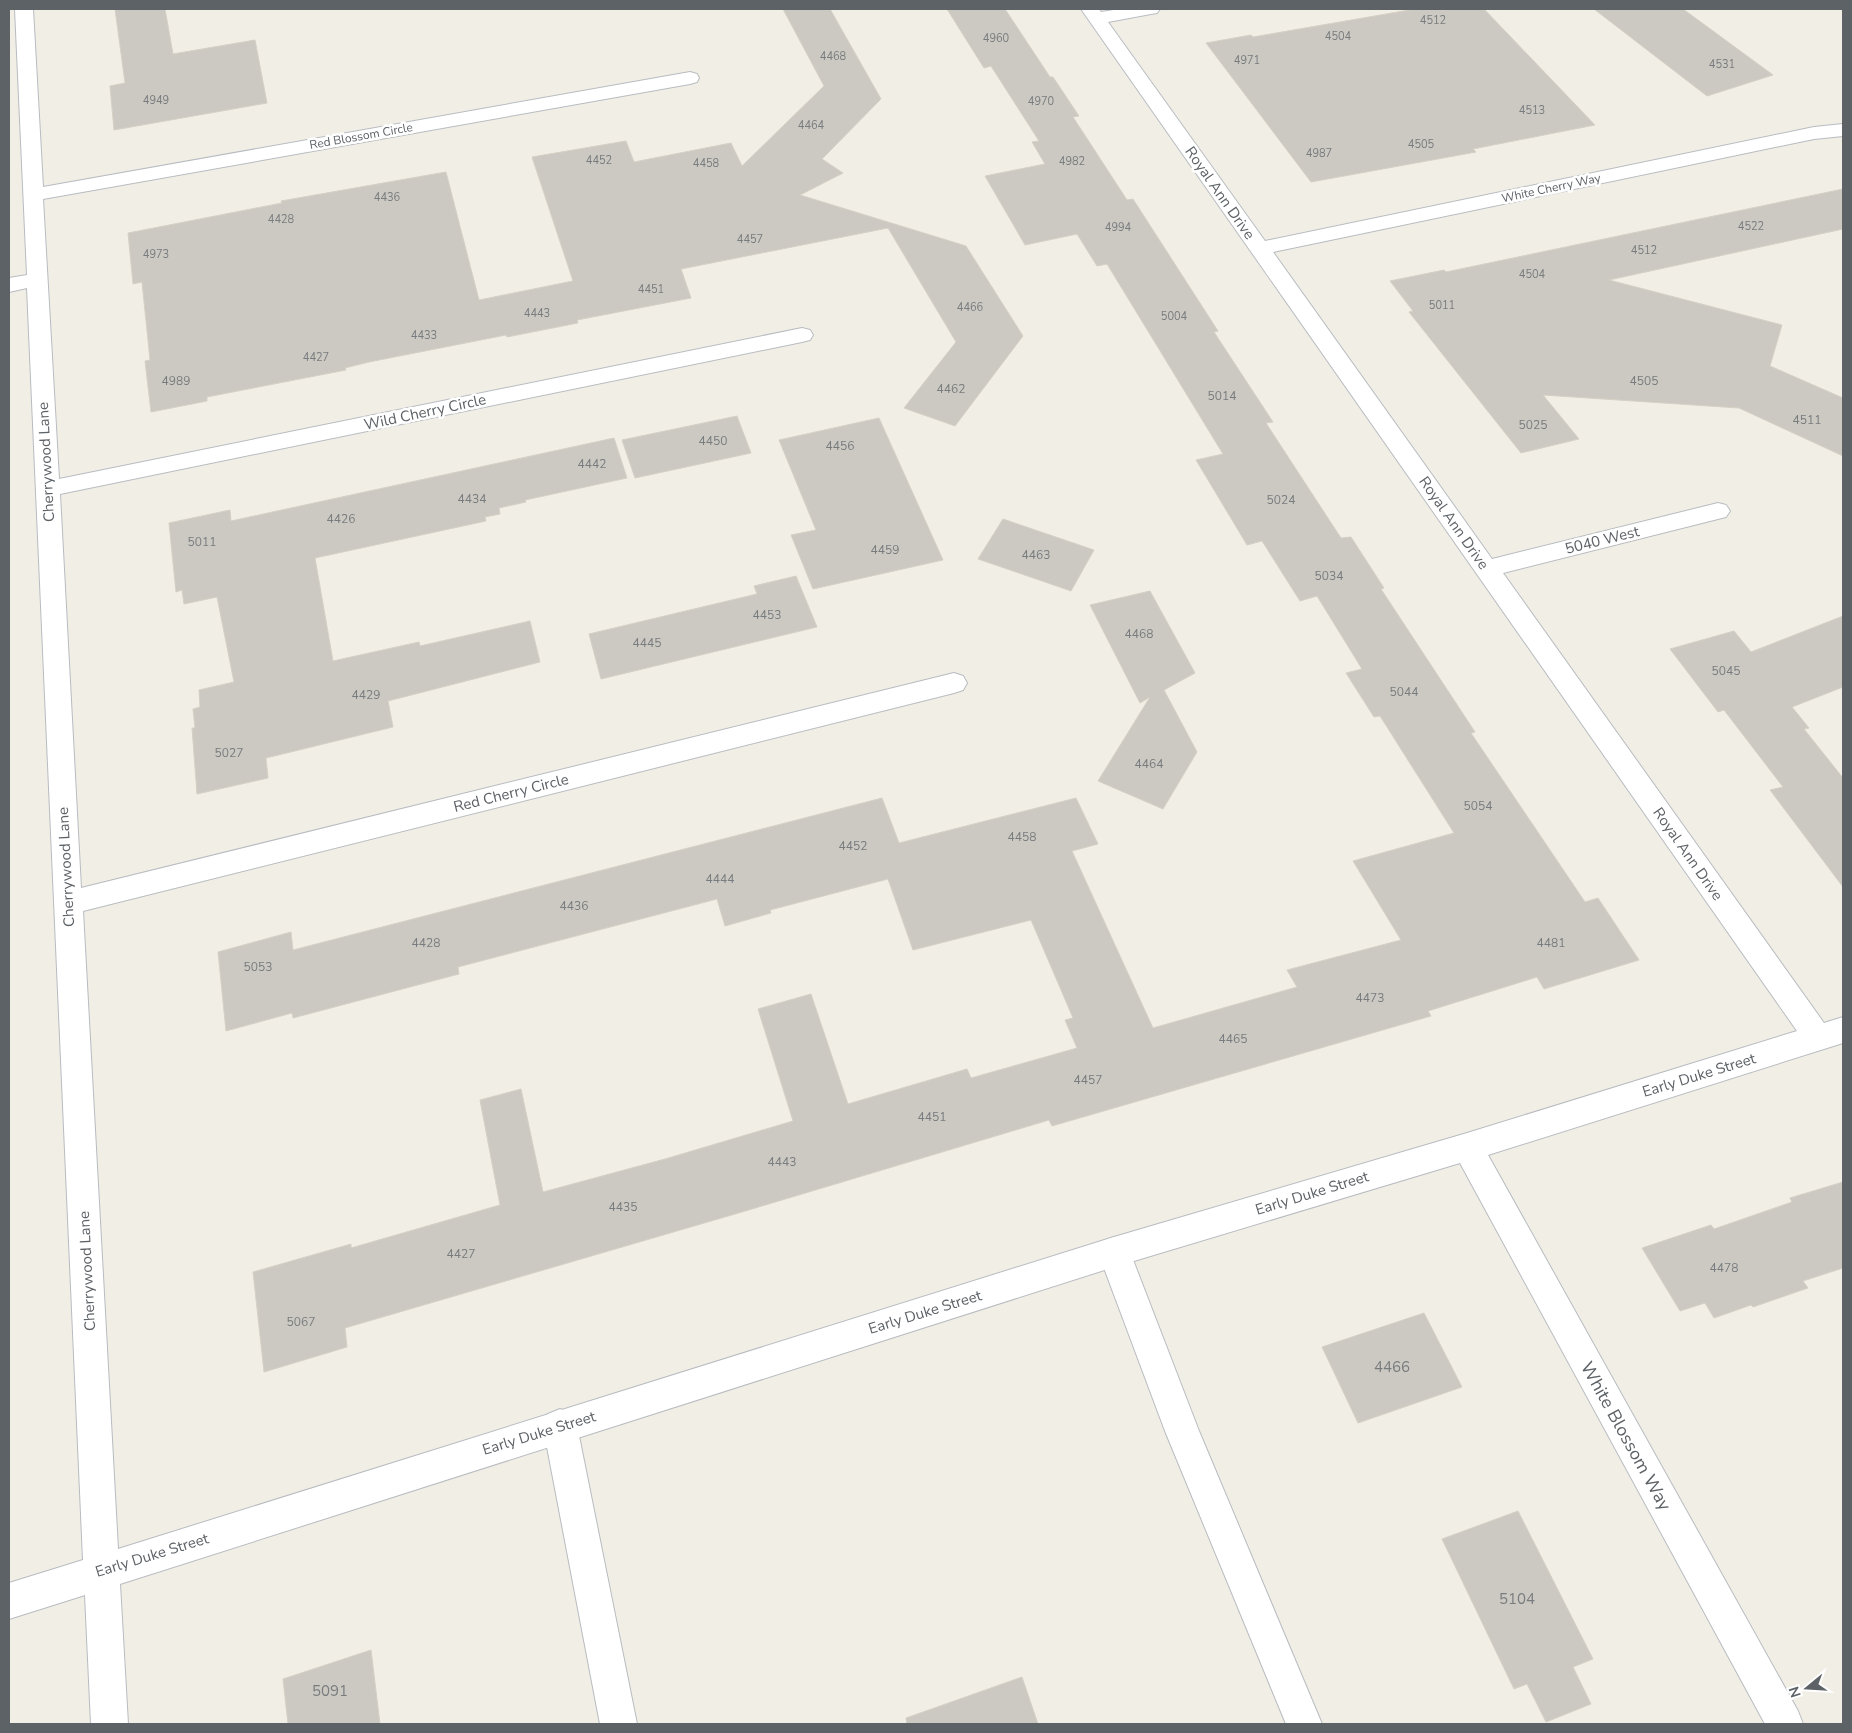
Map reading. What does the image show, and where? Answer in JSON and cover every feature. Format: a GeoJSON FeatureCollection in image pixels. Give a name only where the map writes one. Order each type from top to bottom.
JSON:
{"type":"FeatureCollection","features":[{"type":"Feature","properties":{"kind":"street","name":"Cherrywood Lane"},"geometry":{"type":"LineString","coordinates":[[24,9],[109,1724]]}},
{"type":"Feature","properties":{"kind":"street"},"geometry":{"type":"LineString","coordinates":[[1093,14],[1151,9]]}},
{"type":"Feature","properties":{"kind":"street","name":"Royal Ann Drive"},"geometry":{"type":"LineString","coordinates":[[1093,14],[1486,569],[1831,1034]]}},
{"type":"Feature","properties":{"kind":"street","name":"Red Blossom Circle"},"geometry":{"type":"LineString","coordinates":[[33,194],[690,78]]}},
{"type":"Feature","properties":{"kind":"street","name":"White Cherry Way"},"geometry":{"type":"LineString","coordinates":[[1259,248],[1814,133],[1843,130]]}},
{"type":"Feature","properties":{"kind":"street"},"geometry":{"type":"LineString","coordinates":[[9,285],[38,280]]}},
{"type":"Feature","properties":{"kind":"street","name":"Wild Cherry Circle"},"geometry":{"type":"LineString","coordinates":[[48,489],[802,335]]}},
{"type":"Feature","properties":{"kind":"street","name":"5040 West"},"geometry":{"type":"LineString","coordinates":[[1486,569],[1718,511]]}},
{"type":"Feature","properties":{"kind":"street","name":"Red Cherry Circle"},"geometry":{"type":"LineString","coordinates":[[68,903],[954,683]]}},
{"type":"Feature","properties":{"kind":"street","name":"Early Duke Street"},"geometry":{"type":"LineString","coordinates":[[9,1601],[102,1570],[1114,1252],[1467,1147],[1831,1034]]}},
{"type":"Feature","properties":{"kind":"street","name":"White Blossom Way"},"geometry":{"type":"LineString","coordinates":[[1467,1147],[1785,1724]]}},
{"type":"Feature","properties":{"kind":"street"},"geometry":{"type":"LineString","coordinates":[[1114,1252],[1146,1340],[1207,1495],[1304,1724]]}},
{"type":"Feature","properties":{"kind":"street"},"geometry":{"type":"LineString","coordinates":[[560,1426],[619,1724]]}},
{"type":"Feature","properties":{"kind":"building"},"geometry":{"type":"Polygon","coordinates":[[[115,9],[165,9],[173,54],[255,40],[267,103],[114,130],[110,86],[125,83],[115,9]]]}},
{"type":"Feature","properties":{"kind":"building"},"geometry":{"type":"Polygon","coordinates":[[[783,9],[830,9],[881,99],[822,159],[843,173],[800,195],[966,246],[1023,336],[955,426],[904,408],[956,342],[888,228],[681,269],[691,298],[577,320],[578,323],[369,362],[345,368],[346,370],[207,397],[207,401],[151,412],[145,361],[150,360],[142,282],[133,284],[128,233],[282,203],[281,201],[446,172],[479,300],[573,281],[532,157],[626,141],[634,162],[731,143],[742,166],[824,86],[783,9]]]}},
{"type":"Feature","properties":{"kind":"building"},"geometry":{"type":"Polygon","coordinates":[[[947,9],[1005,9],[1050,77],[1053,77],[1079,116],[1073,117],[1127,200],[1133,199],[1218,331],[1214,332],[1273,422],[1266,423],[1341,538],[1351,537],[1384,588],[1381,589],[1475,732],[1471,733],[1585,902],[1598,898],[1639,960],[1544,989],[1537,977],[1428,1011],[1431,1016],[1052,1126],[1049,1120],[345,1328],[347,1347],[264,1372],[253,1272],[351,1244],[351,1248],[500,1205],[480,1100],[521,1089],[543,1192],[665,1159],[793,1121],[758,1009],[811,994],[848,1104],[967,1069],[971,1078],[1077,1048],[1065,1020],[1073,1018],[1031,920],[913,950],[888,879],[770,910],[771,913],[725,926],[717,899],[458,967],[459,974],[293,1018],[292,1013],[226,1031],[218,952],[291,932],[293,950],[882,798],[899,843],[1076,798],[1098,844],[1072,851],[1153,1028],[1297,987],[1287,970],[1401,940],[1353,861],[1454,833],[1380,716],[1374,717],[1346,673],[1362,669],[1317,596],[1300,601],[1262,541],[1247,545],[1196,460],[1223,454],[1107,264],[1097,266],[1077,234],[1025,245],[985,176],[1045,164],[1032,142],[1039,141],[991,66],[984,68],[947,9]]]}},
{"type":"Feature","properties":{"kind":"building"},"geometry":{"type":"Polygon","coordinates":[[[1415,9],[1484,9],[1595,125],[1473,149],[1476,152],[1311,182],[1206,43],[1251,35],[1253,37],[1415,9]]]}},
{"type":"Feature","properties":{"kind":"building"},"geometry":{"type":"Polygon","coordinates":[[[1594,9],[1683,9],[1773,75],[1707,96],[1594,9]]]}},
{"type":"Feature","properties":{"kind":"building"},"geometry":{"type":"Polygon","coordinates":[[[1843,189],[1843,229],[1609,280],[1782,325],[1770,366],[1843,398],[1843,456],[1739,408],[1543,395],[1579,439],[1521,453],[1409,312],[1413,311],[1390,281],[1444,270],[1446,272],[1843,189]]]}},
{"type":"Feature","properties":{"kind":"building"},"geometry":{"type":"Polygon","coordinates":[[[737,416],[751,453],[635,478],[622,440],[737,416]]]}},
{"type":"Feature","properties":{"kind":"building"},"geometry":{"type":"Polygon","coordinates":[[[879,418],[943,560],[813,589],[791,535],[816,530],[779,440],[879,418]]]}},
{"type":"Feature","properties":{"kind":"building"},"geometry":{"type":"Polygon","coordinates":[[[614,438],[627,478],[525,500],[526,502],[499,508],[500,514],[485,517],[486,521],[315,558],[333,661],[419,642],[420,646],[530,621],[540,662],[388,701],[393,727],[266,758],[268,778],[197,794],[192,728],[195,728],[193,709],[200,707],[199,690],[234,682],[217,597],[184,604],[182,590],[176,592],[169,523],[230,510],[231,521],[614,438]]]}},
{"type":"Feature","properties":{"kind":"building"},"geometry":{"type":"Polygon","coordinates":[[[1003,519],[1094,550],[1071,591],[978,559],[1003,519]]]}},
{"type":"Feature","properties":{"kind":"building"},"geometry":{"type":"Polygon","coordinates":[[[796,576],[817,627],[601,679],[589,634],[757,594],[754,586],[796,576]]]}},
{"type":"Feature","properties":{"kind":"building"},"geometry":{"type":"Polygon","coordinates":[[[1150,591],[1195,673],[1164,690],[1197,752],[1163,809],[1098,781],[1150,697],[1140,703],[1090,605],[1150,591]]]}},
{"type":"Feature","properties":{"kind":"building"},"geometry":{"type":"Polygon","coordinates":[[[1843,616],[1843,687],[1792,707],[1809,728],[1804,729],[1843,778],[1843,887],[1770,790],[1783,787],[1724,710],[1718,712],[1670,649],[1734,631],[1751,652],[1843,616]]]}},
{"type":"Feature","properties":{"kind":"building"},"geometry":{"type":"Polygon","coordinates":[[[1843,1182],[1843,1268],[1803,1281],[1808,1288],[1753,1307],[1751,1305],[1714,1318],[1705,1303],[1680,1311],[1642,1248],[1711,1225],[1714,1229],[1792,1202],[1790,1198],[1843,1182]]]}},
{"type":"Feature","properties":{"kind":"building"},"geometry":{"type":"Polygon","coordinates":[[[1424,1313],[1462,1387],[1358,1423],[1322,1347],[1424,1313]]]}},
{"type":"Feature","properties":{"kind":"building"},"geometry":{"type":"Polygon","coordinates":[[[1518,1511],[1593,1659],[1573,1667],[1591,1704],[1546,1722],[1527,1684],[1514,1689],[1442,1539],[1518,1511]]]}},
{"type":"Feature","properties":{"kind":"building"},"geometry":{"type":"Polygon","coordinates":[[[371,1650],[380,1724],[288,1724],[283,1679],[371,1650]]]}},
{"type":"Feature","properties":{"kind":"building"},"geometry":{"type":"Polygon","coordinates":[[[1022,1677],[1038,1724],[907,1724],[906,1718],[1022,1677]]]}}]}
